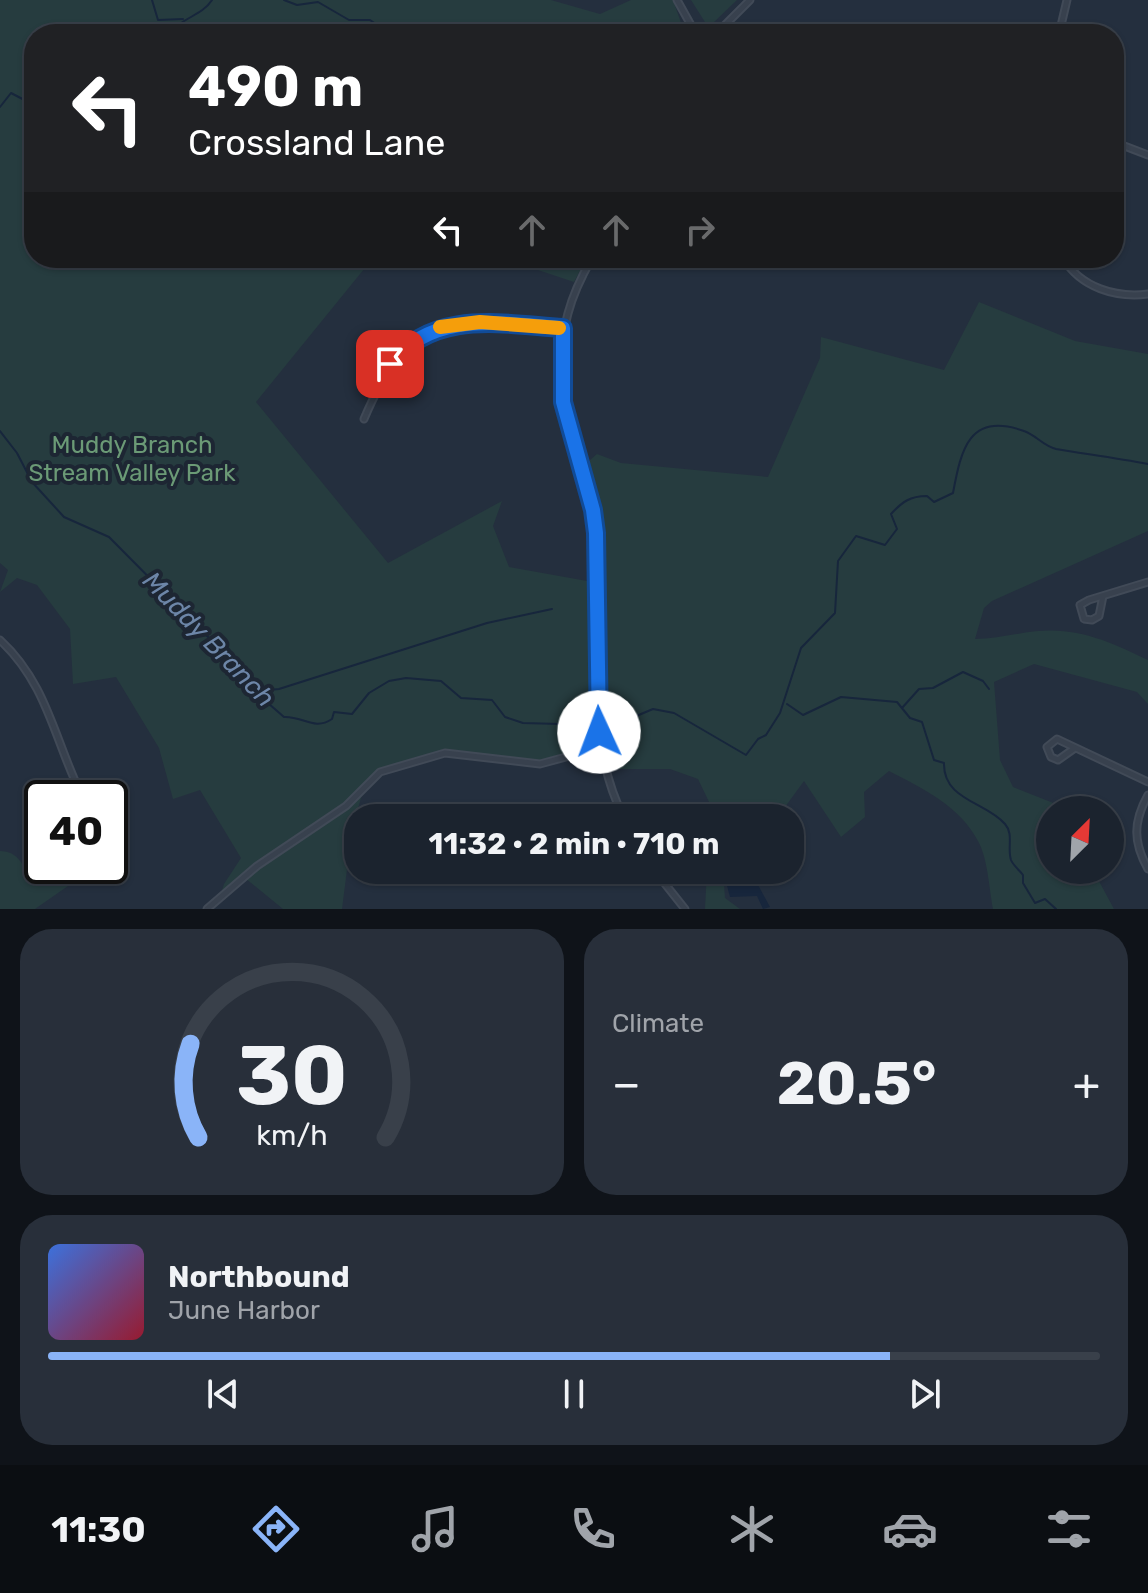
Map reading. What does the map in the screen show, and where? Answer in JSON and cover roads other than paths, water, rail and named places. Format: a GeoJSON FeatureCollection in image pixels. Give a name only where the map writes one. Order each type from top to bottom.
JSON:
{"type":"FeatureCollection","features":[{"type":"Feature","properties":{"kind":"street"},"geometry":{"type":"LineString","coordinates":[[677,0],[690,24]]}},
{"type":"Feature","properties":{"kind":"street"},"geometry":{"type":"LineString","coordinates":[[726,24],[750,0]]}},
{"type":"Feature","properties":{"kind":"street"},"geometry":{"type":"LineString","coordinates":[[1061,24],[1067,0]]}},
{"type":"Feature","properties":{"kind":"street"},"geometry":{"type":"LineString","coordinates":[[1124,146],[1148,155]]}},
{"type":"Feature","properties":{"kind":"street"},"geometry":{"type":"LineString","coordinates":[[587,268],[568,304],[563,328],[563,402],[593,510],[596,533],[599,748],[617,804]]}},
{"type":"Feature","properties":{"kind":"street"},"geometry":{"type":"LineString","coordinates":[[1071,268],[1096,287],[1128,297],[1148,294]]}},
{"type":"Feature","properties":{"kind":"street"},"geometry":{"type":"LineString","coordinates":[[364,419],[390,364],[408,345],[433,330],[480,322],[563,328]]}},
{"type":"Feature","properties":{"kind":"street"},"geometry":{"type":"LineString","coordinates":[[1103,596],[1099,616],[1084,619],[1080,605],[1103,596],[1148,582]]}},
{"type":"Feature","properties":{"kind":"street"},"geometry":{"type":"LineString","coordinates":[[0,640],[24,664],[41,692],[76,780]]}},
{"type":"Feature","properties":{"kind":"street"},"geometry":{"type":"LineString","coordinates":[[1075,748],[1058,760],[1051,757],[1047,747],[1057,739],[1148,782]]}},
{"type":"Feature","properties":{"kind":"street"},"geometry":{"type":"LineString","coordinates":[[207,909],[299,837],[351,802],[380,772],[429,756],[470,754],[540,764],[560,762],[599,748]]}},
{"type":"Feature","properties":{"kind":"street"},"geometry":{"type":"LineString","coordinates":[[1148,795],[1137,819],[1135,836],[1148,869]]}},
{"type":"Feature","properties":{"kind":"street"},"geometry":{"type":"LineString","coordinates":[[665,884],[685,909]]}},
{"type":"Feature","properties":{"kind":"water"},"geometry":{"type":"Polygon","coordinates":[[[727,884],[758,884],[770,907],[763,909],[757,896],[730,897],[727,884]]]}},
{"type":"Feature","properties":{"kind":"waterway"},"geometry":{"type":"LineString","coordinates":[[152,0],[158,20],[183,19]]}},
{"type":"Feature","properties":{"kind":"waterway"},"geometry":{"type":"LineString","coordinates":[[179,24],[203,10],[212,0]]}},
{"type":"Feature","properties":{"kind":"waterway"},"geometry":{"type":"LineString","coordinates":[[284,0],[297,5],[318,2],[349,20],[370,20],[376,24]]}},
{"type":"Feature","properties":{"kind":"waterway"},"geometry":{"type":"LineString","coordinates":[[0,107],[11,93],[24,100]]}},
{"type":"Feature","properties":{"kind":"waterway","name":"Muddy Branch"},"geometry":{"type":"LineString","coordinates":[[0,431],[17,453],[32,482],[64,517],[109,537],[213,642],[245,683],[284,717],[320,724],[332,719],[334,712],[352,714],[369,693],[389,681],[406,678],[441,681],[461,698],[492,700],[505,717],[523,723],[560,724],[634,717],[653,709],[674,713],[746,755],[758,739],[766,735],[780,713],[801,648],[835,613],[838,561],[856,536],[885,545],[897,529],[891,514],[907,500],[927,496],[934,502],[953,493],[964,449],[979,430],[1005,426],[1028,433],[1056,449],[1148,464]]}},
{"type":"Feature","properties":{"kind":"waterway"},"geometry":{"type":"LineString","coordinates":[[258,691],[279,689],[487,623],[552,609]]}},
{"type":"Feature","properties":{"kind":"waterway"},"geometry":{"type":"LineString","coordinates":[[902,708],[919,689],[933,688],[963,672],[983,681],[989,689]]}},
{"type":"Feature","properties":{"kind":"waterway"},"geometry":{"type":"LineString","coordinates":[[787,704],[803,715],[841,697],[897,702],[910,718],[922,722],[934,760],[944,763],[950,785],[1005,824],[1009,832],[1011,860],[1023,875],[1023,883],[1035,903],[1045,899],[1056,909]]}},
{"type":"Feature","properties":{"kind":"park label","name":"Muddy Branch Stream Valley Park"},"geometry":{"type":"Point","coordinates":[132,459]}}]}
